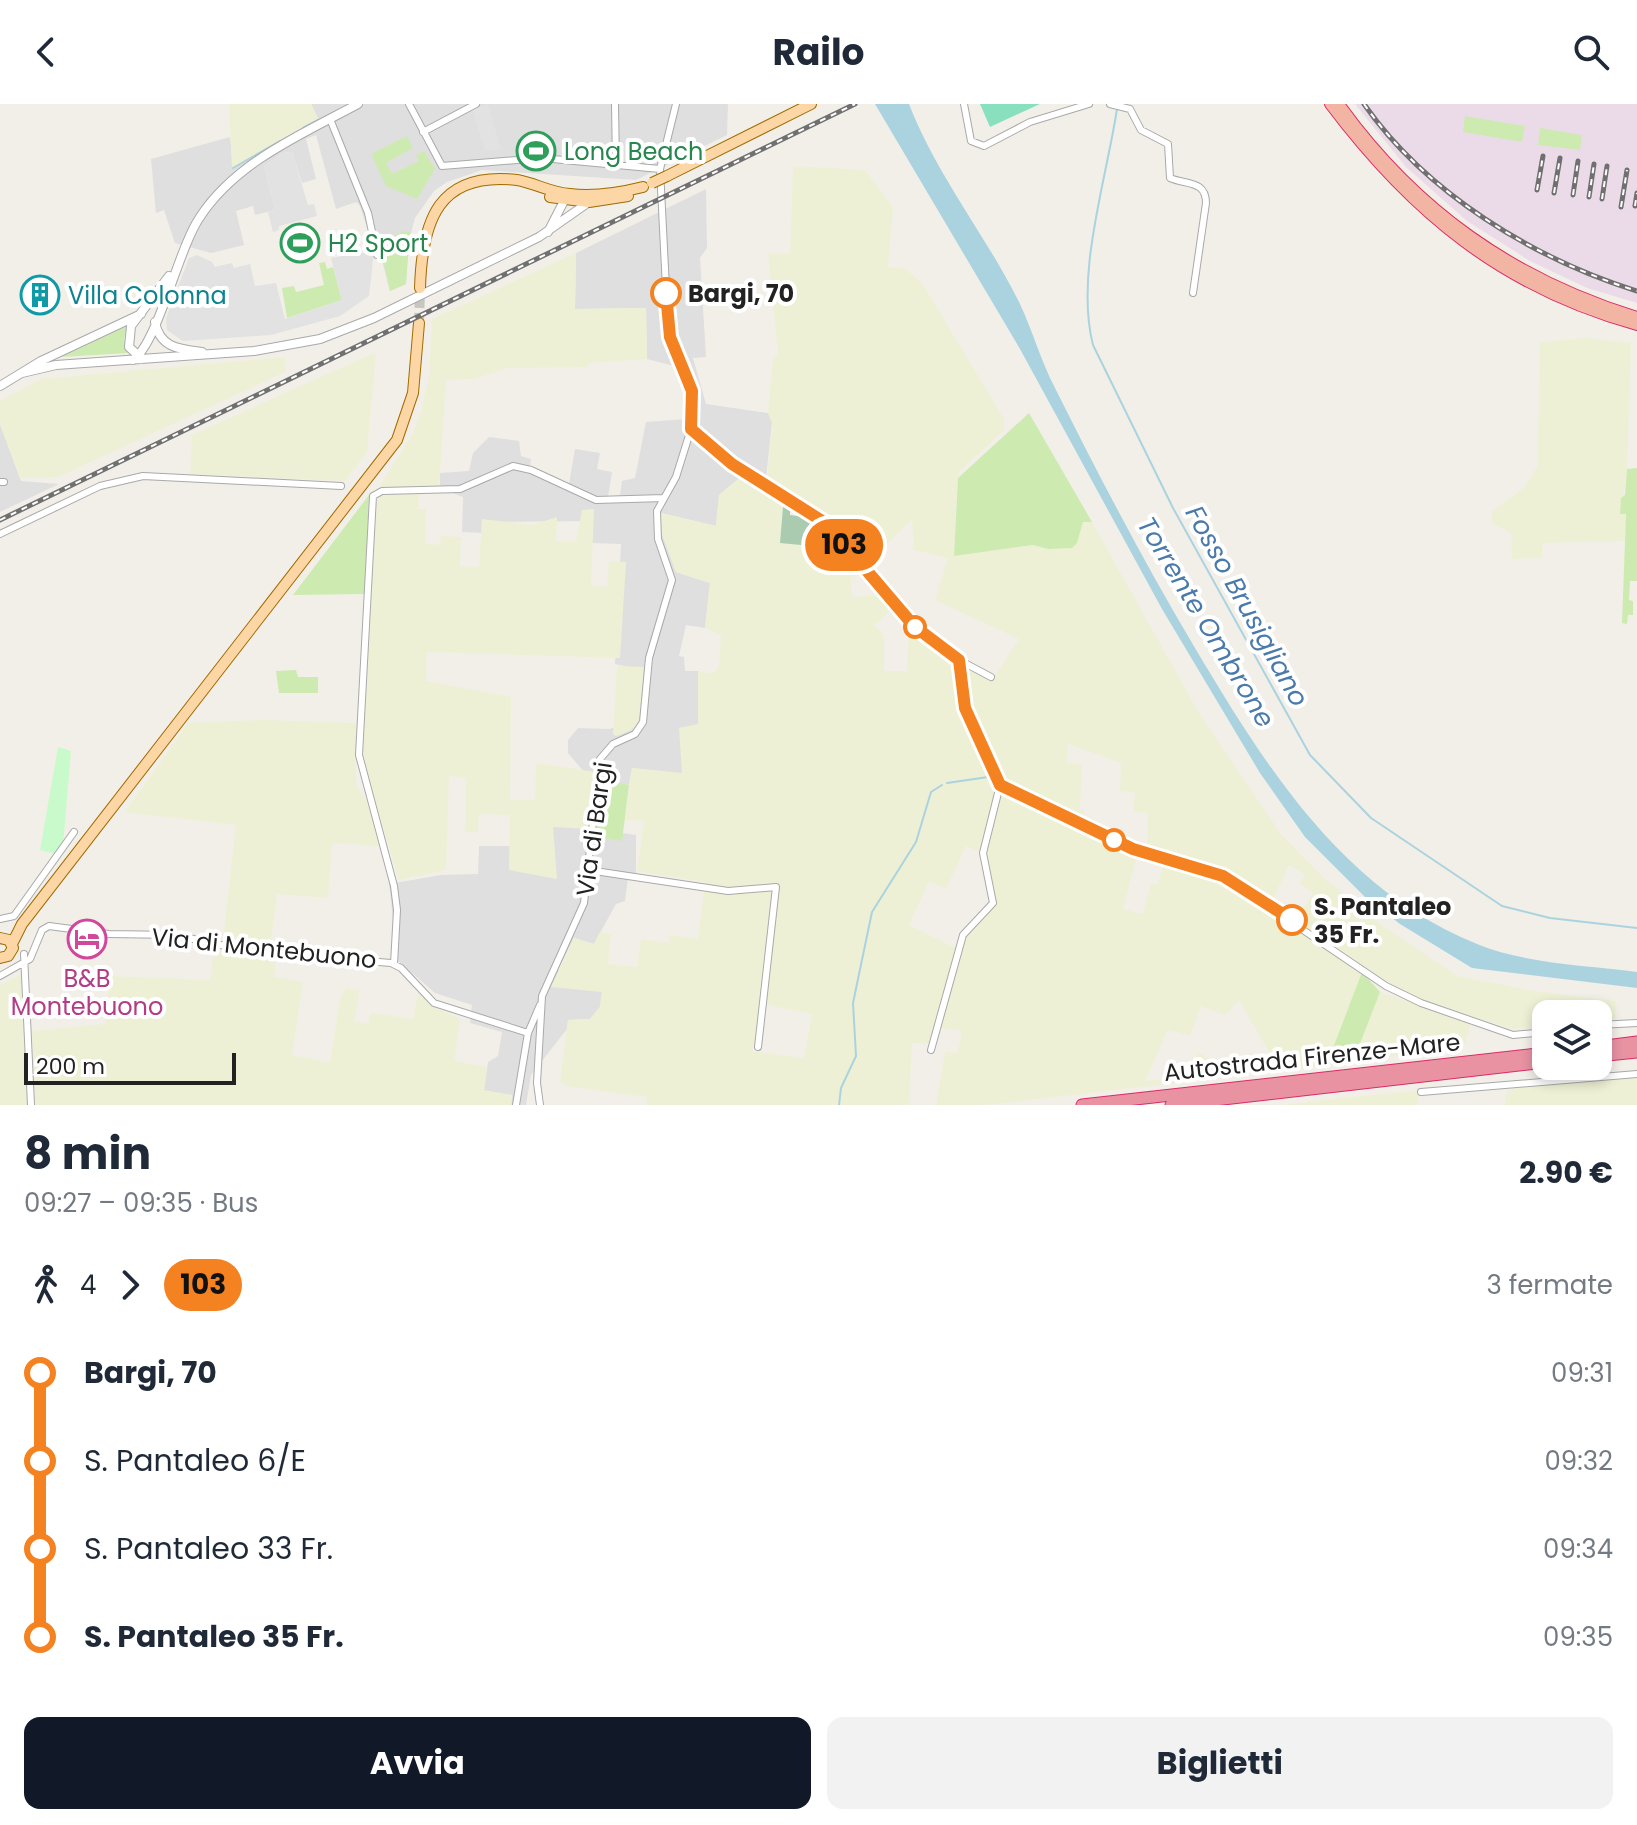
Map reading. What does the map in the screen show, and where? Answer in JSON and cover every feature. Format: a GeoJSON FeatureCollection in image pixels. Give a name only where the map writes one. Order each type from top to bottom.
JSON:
{"type":"FeatureCollection","features":[{"type":"Feature","properties":{"kind":"highway"},"geometry":{"type":"LineString","coordinates":[[1330,104],[1399,188],[1471,248],[1543,290],[1637,325]]}},
{"type":"Feature","properties":{"kind":"highway"},"geometry":{"type":"LineString","coordinates":[[1339,104],[1392,171],[1463,233],[1546,284],[1637,315]]}},
{"type":"Feature","properties":{"kind":"highway"},"geometry":{"type":"LineString","coordinates":[[1612,1045],[1637,1042]]}},
{"type":"Feature","properties":{"kind":"highway"},"geometry":{"type":"LineString","coordinates":[[1612,1055],[1637,1052]]}},
{"type":"Feature","properties":{"kind":"highway","name":"Autostrada Firenze-Mare"},"geometry":{"type":"LineString","coordinates":[[1082,1105],[1532,1055]]}},
{"type":"Feature","properties":{"kind":"highway","name":"Autostrada Firenze-Mare"},"geometry":{"type":"LineString","coordinates":[[1171,1105],[1532,1064]]}},
{"type":"Feature","properties":{"kind":"main road"},"geometry":{"type":"LineString","coordinates":[[512,181],[547,196],[589,202],[623,198],[648,185],[663,172],[811,104]]}},
{"type":"Feature","properties":{"kind":"main road"},"geometry":{"type":"LineString","coordinates":[[420,288],[423,240],[438,206],[470,183],[489,179],[512,181],[568,199],[648,185]]}},
{"type":"Feature","properties":{"kind":"main road"},"geometry":{"type":"LineString","coordinates":[[5,951],[22,924],[397,440],[413,393],[419,323]]}},
{"type":"Feature","properties":{"kind":"street"},"geometry":{"type":"LineString","coordinates":[[138,359],[201,214],[233,178],[358,104]]}},
{"type":"Feature","properties":{"kind":"street"},"geometry":{"type":"LineString","coordinates":[[409,104],[437,161],[444,166],[538,158],[663,172]]}},
{"type":"Feature","properties":{"kind":"street"},"geometry":{"type":"LineString","coordinates":[[423,132],[476,104]]}},
{"type":"Feature","properties":{"kind":"street"},"geometry":{"type":"LineString","coordinates":[[615,104],[616,165]]}},
{"type":"Feature","properties":{"kind":"street","name":"Via di Bargi"},"geometry":{"type":"LineString","coordinates":[[540,1105],[541,1002],[583,909],[600,759],[613,744],[635,734],[643,722],[649,658],[658,617],[672,580],[658,539],[657,511],[676,477],[691,429],[691,388],[668,328],[663,172],[676,104]]}},
{"type":"Feature","properties":{"kind":"street"},"geometry":{"type":"LineString","coordinates":[[964,104],[969,137],[973,143],[984,146],[1030,122],[1089,104]]}},
{"type":"Feature","properties":{"kind":"street"},"geometry":{"type":"LineString","coordinates":[[1110,104],[1130,109],[1141,130],[1168,144],[1170,178],[1198,185],[1205,192],[1193,293]]}},
{"type":"Feature","properties":{"kind":"street"},"geometry":{"type":"LineString","coordinates":[[330,119],[368,213],[377,255]]}},
{"type":"Feature","properties":{"kind":"street"},"geometry":{"type":"LineString","coordinates":[[547,196],[553,217]]}},
{"type":"Feature","properties":{"kind":"street"},"geometry":{"type":"LineString","coordinates":[[548,232],[553,217],[568,199]]}},
{"type":"Feature","properties":{"kind":"street"},"geometry":{"type":"LineString","coordinates":[[566,218],[568,199]]}},
{"type":"Feature","properties":{"kind":"street"},"geometry":{"type":"LineString","coordinates":[[22,373],[56,365],[218,354],[303,344],[369,320],[548,232],[589,202]]}},
{"type":"Feature","properties":{"kind":"street"},"geometry":{"type":"LineString","coordinates":[[138,359],[129,347],[127,336],[176,266]]}},
{"type":"Feature","properties":{"kind":"street"},"geometry":{"type":"LineString","coordinates":[[0,386],[141,314]]}},
{"type":"Feature","properties":{"kind":"street"},"geometry":{"type":"LineString","coordinates":[[155,321],[159,336],[167,345],[218,354]]}},
{"type":"Feature","properties":{"kind":"street"},"geometry":{"type":"LineString","coordinates":[[691,429],[732,464],[827,524],[914,626],[959,660],[991,677]]}},
{"type":"Feature","properties":{"kind":"street"},"geometry":{"type":"LineString","coordinates":[[394,964],[397,910],[394,886],[360,762],[371,502],[380,492],[460,489],[513,466],[527,468],[596,500],[664,498]]}},
{"type":"Feature","properties":{"kind":"street"},"geometry":{"type":"LineString","coordinates":[[0,534],[100,486],[124,479],[157,476],[341,486]]}},
{"type":"Feature","properties":{"kind":"street"},"geometry":{"type":"LineString","coordinates":[[931,1050],[963,935],[993,903],[983,853],[1000,785],[965,708],[959,660]]}},
{"type":"Feature","properties":{"kind":"street"},"geometry":{"type":"LineString","coordinates":[[1000,785],[1133,849],[1223,876],[1386,986],[1421,1003],[1513,1035],[1532,1033]]}},
{"type":"Feature","properties":{"kind":"street"},"geometry":{"type":"LineString","coordinates":[[0,919],[14,916],[74,832]]}},
{"type":"Feature","properties":{"kind":"street"},"geometry":{"type":"LineString","coordinates":[[588,870],[728,891],[776,887],[758,1047]]}},
{"type":"Feature","properties":{"kind":"street","name":"Via di Montebuono"},"geometry":{"type":"LineString","coordinates":[[0,976],[24,963],[35,952],[42,930],[49,926],[109,934],[175,935],[248,951],[313,954],[394,964],[434,1003],[528,1033]]}},
{"type":"Feature","properties":{"kind":"street"},"geometry":{"type":"LineString","coordinates":[[5,951],[35,952]]}},
{"type":"Feature","properties":{"kind":"street"},"geometry":{"type":"LineString","coordinates":[[5,951],[24,963]]}},
{"type":"Feature","properties":{"kind":"street"},"geometry":{"type":"LineString","coordinates":[[5,951],[10,971]]}},
{"type":"Feature","properties":{"kind":"street"},"geometry":{"type":"LineString","coordinates":[[24,954],[31,1105]]}},
{"type":"Feature","properties":{"kind":"street"},"geometry":{"type":"LineString","coordinates":[[516,1105],[528,1033],[541,1002]]}},
{"type":"Feature","properties":{"kind":"street"},"geometry":{"type":"LineString","coordinates":[[1612,1024],[1637,1023]]}},
{"type":"Feature","properties":{"kind":"street"},"geometry":{"type":"LineString","coordinates":[[1421,1092],[1637,1074]]}},
{"type":"Feature","properties":{"kind":"shaded area"},"geometry":{"type":"Polygon","coordinates":[[[311,104],[728,104],[727,135],[636,180],[482,170],[447,182],[434,191],[415,218],[408,244],[406,284],[390,291],[378,245],[373,246],[360,206],[356,202],[336,209],[316,135],[306,139],[316,179],[302,183],[292,152],[283,153],[264,166],[275,210],[255,215],[253,206],[236,211],[244,245],[211,253],[175,243],[164,210],[156,213],[151,159],[230,137],[233,167],[318,119],[311,104]]]}},
{"type":"Feature","properties":{"kind":"shaded area"},"geometry":{"type":"Polygon","coordinates":[[[488,104],[501,149],[485,151],[472,109],[488,104]]]}},
{"type":"Feature","properties":{"kind":"shaded area"},"geometry":{"type":"Polygon","coordinates":[[[1355,104],[1637,104],[1637,303],[1587,288],[1530,261],[1467,221],[1406,167],[1355,104]]]}},
{"type":"Feature","properties":{"kind":"shaded area"},"geometry":{"type":"Polygon","coordinates":[[[292,152],[308,205],[314,204],[317,216],[279,226],[279,230],[273,232],[268,212],[275,210],[264,166],[283,153],[292,152]]]}},
{"type":"Feature","properties":{"kind":"shaded area"},"geometry":{"type":"Polygon","coordinates":[[[706,189],[707,248],[700,258],[706,357],[693,358],[706,404],[768,413],[772,422],[766,478],[743,475],[719,495],[716,526],[661,513],[662,534],[676,572],[710,583],[705,628],[686,625],[679,656],[684,657],[685,671],[698,671],[698,724],[682,774],[632,768],[629,785],[608,781],[602,830],[636,835],[636,879],[628,878],[625,901],[616,904],[594,944],[574,938],[558,970],[602,992],[600,1007],[590,1019],[568,1020],[567,1029],[531,1075],[526,1105],[511,1105],[512,1095],[484,1091],[488,1062],[498,1056],[502,1032],[470,1023],[472,1005],[435,993],[398,961],[389,884],[441,875],[478,874],[479,846],[512,846],[548,820],[586,774],[568,753],[568,740],[578,728],[609,729],[629,723],[632,668],[615,664],[621,544],[591,543],[589,521],[489,522],[485,533],[462,532],[463,497],[440,488],[440,473],[469,471],[473,453],[489,437],[519,441],[521,456],[531,459],[530,466],[569,484],[575,449],[600,453],[597,469],[612,472],[608,497],[620,495],[622,481],[635,478],[646,422],[687,419],[686,386],[678,367],[647,359],[646,308],[575,309],[576,253],[706,189]]]}},
{"type":"Feature","properties":{"kind":"shaded area"},"geometry":{"type":"Polygon","coordinates":[[[374,251],[369,296],[340,316],[271,335],[183,341],[167,330],[166,318],[189,258],[197,255],[212,262],[215,267],[232,263],[234,268],[250,264],[255,286],[276,283],[285,319],[342,300],[331,258],[374,251]]]}},
{"type":"Feature","properties":{"kind":"shaded area"},"geometry":{"type":"Polygon","coordinates":[[[0,424],[21,481],[59,484],[0,512],[0,424]]]}},
{"type":"Feature","properties":{"kind":"green space"},"geometry":{"type":"Polygon","coordinates":[[[229,104],[311,104],[318,118],[232,168],[229,104]]]}},
{"type":"Feature","properties":{"kind":"green space"},"geometry":{"type":"Polygon","coordinates":[[[980,104],[1040,104],[990,127],[980,104]]]}},
{"type":"Feature","properties":{"kind":"green space"},"geometry":{"type":"Polygon","coordinates":[[[1465,116],[1525,126],[1522,142],[1463,132],[1465,116]]]}},
{"type":"Feature","properties":{"kind":"green space"},"geometry":{"type":"Polygon","coordinates":[[[1540,128],[1582,135],[1580,150],[1538,145],[1540,128]]]}},
{"type":"Feature","properties":{"kind":"green space"},"geometry":{"type":"Polygon","coordinates":[[[407,136],[413,148],[386,163],[392,174],[419,161],[416,155],[424,151],[435,169],[417,199],[386,186],[371,154],[407,136]]]}},
{"type":"Feature","properties":{"kind":"green space"},"geometry":{"type":"Polygon","coordinates":[[[793,166],[865,170],[893,207],[888,267],[904,268],[922,283],[1004,419],[1004,430],[958,473],[954,556],[1033,545],[1048,549],[1077,543],[1083,522],[1092,522],[1199,713],[1281,834],[1323,877],[1386,928],[1457,976],[1535,991],[1608,1000],[1532,1000],[1532,1028],[1512,1029],[1415,998],[1353,961],[1296,920],[1313,893],[1300,884],[1305,874],[1289,865],[1272,901],[1222,870],[1147,849],[1148,813],[1133,812],[1135,792],[1120,791],[1121,763],[1068,744],[1067,763],[1082,764],[1080,809],[1084,809],[1084,818],[1001,779],[974,723],[968,703],[966,674],[973,671],[992,680],[1019,639],[935,600],[948,558],[914,550],[912,519],[871,560],[863,562],[826,520],[767,483],[772,422],[768,413],[773,357],[778,356],[768,253],[790,254],[793,166]]]}},
{"type":"Feature","properties":{"kind":"green space"},"geometry":{"type":"Polygon","coordinates":[[[404,231],[410,232],[406,284],[390,291],[379,242],[404,231]]]}},
{"type":"Feature","properties":{"kind":"green space"},"geometry":{"type":"Polygon","coordinates":[[[576,253],[575,309],[646,308],[647,359],[589,363],[588,367],[507,368],[474,379],[446,380],[439,488],[378,489],[413,433],[421,412],[429,377],[432,319],[576,253]]]}},
{"type":"Feature","properties":{"kind":"green space"},"geometry":{"type":"Polygon","coordinates":[[[325,262],[327,269],[333,267],[342,300],[287,318],[282,288],[294,286],[296,292],[324,285],[319,263],[325,262]]]}},
{"type":"Feature","properties":{"kind":"green space"},"geometry":{"type":"Polygon","coordinates":[[[127,326],[124,339],[128,353],[61,357],[127,326]]]}},
{"type":"Feature","properties":{"kind":"green space"},"geometry":{"type":"Polygon","coordinates":[[[1586,338],[1631,343],[1627,469],[1621,514],[1626,514],[1625,541],[1543,543],[1542,558],[1512,559],[1511,533],[1492,524],[1492,511],[1525,487],[1538,465],[1540,342],[1586,338]]]}},
{"type":"Feature","properties":{"kind":"green space"},"geometry":{"type":"Polygon","coordinates":[[[376,352],[367,452],[345,481],[190,474],[192,435],[376,352]]]}},
{"type":"Feature","properties":{"kind":"green space"},"geometry":{"type":"Polygon","coordinates":[[[285,357],[285,372],[58,477],[20,478],[0,424],[0,401],[41,379],[285,357]]]}},
{"type":"Feature","properties":{"kind":"green space"},"geometry":{"type":"Polygon","coordinates":[[[1029,413],[1092,522],[1083,522],[1077,543],[1072,548],[1048,549],[1033,545],[954,556],[958,478],[1029,413]]]}},
{"type":"Feature","properties":{"kind":"green space"},"geometry":{"type":"Polygon","coordinates":[[[1637,468],[1637,581],[1630,581],[1629,600],[1633,601],[1633,615],[1628,615],[1627,624],[1622,623],[1626,514],[1620,514],[1621,498],[1625,495],[1627,469],[1637,468]]]}},
{"type":"Feature","properties":{"kind":"green space"},"geometry":{"type":"Polygon","coordinates":[[[743,475],[787,505],[788,509],[784,507],[798,547],[813,518],[829,530],[866,575],[851,577],[852,597],[883,595],[894,608],[874,625],[884,635],[884,671],[907,671],[909,627],[954,660],[959,671],[963,715],[998,787],[1137,855],[1123,909],[1143,914],[1151,883],[1158,884],[1164,863],[1210,873],[1362,972],[1325,1066],[985,1105],[936,1105],[945,1052],[957,1053],[962,1031],[933,1027],[929,1043],[912,1043],[909,1105],[647,1105],[647,1097],[571,1087],[560,1082],[568,1020],[590,1019],[600,1007],[602,992],[551,987],[574,938],[594,944],[600,932],[611,934],[608,964],[637,967],[641,939],[669,943],[670,935],[698,939],[705,882],[637,871],[644,821],[625,820],[632,768],[682,773],[679,728],[698,724],[698,671],[712,674],[719,666],[721,635],[705,628],[710,583],[676,572],[662,534],[661,513],[716,526],[719,495],[743,475]],[[966,846],[946,889],[929,881],[909,925],[960,950],[970,929],[996,905],[985,854],[966,846]],[[1239,1000],[1225,1015],[1201,1006],[1190,1035],[1168,1030],[1145,1081],[1186,1076],[1198,1052],[1226,1068],[1236,1058],[1262,1066],[1269,1052],[1239,1000]],[[762,1004],[756,1043],[750,1051],[804,1058],[812,1014],[762,1004]]]}},
{"type":"Feature","properties":{"kind":"green space"},"geometry":{"type":"Polygon","coordinates":[[[419,494],[418,509],[426,509],[425,543],[440,545],[441,536],[461,537],[460,566],[479,567],[482,519],[533,525],[557,517],[556,541],[576,542],[582,510],[594,509],[591,586],[607,587],[609,561],[626,562],[620,658],[427,652],[426,681],[511,697],[510,800],[535,800],[536,763],[596,772],[590,829],[553,827],[557,879],[509,870],[510,815],[479,814],[478,832],[465,832],[466,778],[449,776],[446,870],[399,880],[366,771],[363,744],[374,505],[381,496],[419,494]]]}},
{"type":"Feature","properties":{"kind":"green space"},"geometry":{"type":"Polygon","coordinates":[[[369,495],[365,594],[293,595],[369,495]]]}},
{"type":"Feature","properties":{"kind":"green space"},"geometry":{"type":"Polygon","coordinates":[[[783,507],[790,509],[790,515],[813,518],[811,546],[780,543],[783,507]]]}},
{"type":"Feature","properties":{"kind":"green space"},"geometry":{"type":"Polygon","coordinates":[[[617,666],[644,667],[639,723],[630,731],[616,736],[613,734],[617,666]]]}},
{"type":"Feature","properties":{"kind":"green space"},"geometry":{"type":"Polygon","coordinates":[[[296,670],[298,677],[318,677],[318,693],[279,693],[276,671],[296,670]]]}},
{"type":"Feature","properties":{"kind":"green space"},"geometry":{"type":"Polygon","coordinates":[[[264,720],[356,723],[356,784],[366,800],[381,846],[332,843],[328,898],[277,894],[270,946],[223,940],[236,825],[125,812],[188,723],[264,720]]]}},
{"type":"Feature","properties":{"kind":"green space"},"geometry":{"type":"Polygon","coordinates":[[[58,747],[71,751],[63,846],[55,854],[40,850],[58,747]]]}},
{"type":"Feature","properties":{"kind":"green space"},"geometry":{"type":"Polygon","coordinates":[[[601,779],[629,785],[622,841],[597,837],[601,779]]]}},
{"type":"Feature","properties":{"kind":"green space"},"geometry":{"type":"Polygon","coordinates":[[[214,949],[277,956],[274,977],[303,982],[292,1055],[330,1063],[340,998],[346,988],[360,990],[354,1021],[368,1024],[371,1013],[413,1019],[418,993],[435,1007],[460,1019],[454,1061],[487,1067],[484,1090],[512,1095],[511,1105],[35,1105],[32,1031],[105,1024],[109,976],[210,980],[214,949]]]}},
{"type":"Feature","properties":{"kind":"green space"},"geometry":{"type":"Polygon","coordinates":[[[1362,972],[1380,992],[1353,1062],[1326,1066],[1362,972]]]}},
{"type":"Feature","properties":{"kind":"green space"},"geometry":{"type":"Polygon","coordinates":[[[22,974],[27,1105],[0,1105],[0,985],[22,974]]]}},
{"type":"Feature","properties":{"kind":"green space"},"geometry":{"type":"Polygon","coordinates":[[[1380,992],[1471,1022],[1464,1047],[1353,1062],[1380,992]]]}},
{"type":"Feature","properties":{"kind":"green space"},"geometry":{"type":"Polygon","coordinates":[[[1612,1001],[1616,1001],[1615,1019],[1612,1019],[1612,1001]]]}},
{"type":"Feature","properties":{"kind":"green space"},"geometry":{"type":"Polygon","coordinates":[[[1637,1078],[1637,1105],[1504,1105],[1507,1092],[1516,1088],[1637,1078]]]}},
{"type":"Feature","properties":{"kind":"green space"},"geometry":{"type":"Polygon","coordinates":[[[1420,1090],[1417,1105],[1279,1105],[1354,1097],[1420,1090]]]}},
{"type":"Feature","properties":{"kind":"water"},"geometry":{"type":"Polygon","coordinates":[[[875,104],[909,104],[933,156],[1020,304],[1055,388],[1158,584],[1250,737],[1312,820],[1347,858],[1386,892],[1429,921],[1477,944],[1515,956],[1637,972],[1637,988],[1472,968],[1400,924],[1366,898],[1305,837],[1260,773],[1162,609],[1020,349],[875,104]]]}},
{"type":"Feature","properties":{"kind":"waterway","name":"Fosso Brusigliano"},"geometry":{"type":"LineString","coordinates":[[1117,109],[1090,259],[1088,318],[1093,345],[1173,508],[1310,755],[1371,818],[1502,906],[1550,918],[1637,928]]}},
{"type":"Feature","properties":{"kind":"waterway"},"geometry":{"type":"LineString","coordinates":[[303,128],[318,120]]}},
{"type":"Feature","properties":{"kind":"waterway"},"geometry":{"type":"LineString","coordinates":[[233,168],[280,141]]}},
{"type":"Feature","properties":{"kind":"waterway"},"geometry":{"type":"LineString","coordinates":[[947,783],[988,777]]}},
{"type":"Feature","properties":{"kind":"waterway"},"geometry":{"type":"LineString","coordinates":[[1007,784],[1081,818]]}},
{"type":"Feature","properties":{"kind":"waterway"},"geometry":{"type":"LineString","coordinates":[[839,1105],[841,1088],[856,1056],[853,1003],[872,912],[916,842],[931,792],[942,785]]}},
{"type":"Feature","properties":{"kind":"waterway"},"geometry":{"type":"LineString","coordinates":[[1197,864],[1230,875],[1271,902]]}},
{"type":"Feature","properties":{"kind":"tunnel"},"geometry":{"type":"LineString","coordinates":[[419,323],[420,290]]}},
{"type":"Feature","properties":{"kind":"railway"},"geometry":{"type":"LineString","coordinates":[[0,520],[855,104]]}},
{"type":"Feature","properties":{"kind":"railway"},"geometry":{"type":"LineString","coordinates":[[1364,104],[1418,166],[1485,219],[1560,261],[1637,291]]}},
{"type":"Feature","properties":{"kind":"railway"},"geometry":{"type":"LineString","coordinates":[[1537,190],[1543,156]]}},
{"type":"Feature","properties":{"kind":"railway"},"geometry":{"type":"LineString","coordinates":[[1554,193],[1560,158]]}},
{"type":"Feature","properties":{"kind":"railway"},"geometry":{"type":"LineString","coordinates":[[1573,195],[1578,161]]}},
{"type":"Feature","properties":{"kind":"railway"},"geometry":{"type":"LineString","coordinates":[[1589,197],[1594,164]]}},
{"type":"Feature","properties":{"kind":"railway"},"geometry":{"type":"LineString","coordinates":[[1602,199],[1607,166]]}},
{"type":"Feature","properties":{"kind":"railway"},"geometry":{"type":"LineString","coordinates":[[1621,207],[1627,170]]}},
{"type":"Feature","properties":{"kind":"railway"},"geometry":{"type":"LineString","coordinates":[[1635,206],[1637,193]]}},
{"type":"Feature","properties":{"kind":"bus line","name":"103"},"geometry":{"type":"LineString","coordinates":[[666,293],[670,337],[692,391],[691,429],[732,464],[827,524],[914,626],[959,660],[963,669],[965,708],[991,771],[1000,785],[1133,849],[1223,876],[1292,920]]}},
{"type":"Feature","properties":{"kind":"place","name":"Long Beach"},"geometry":{"type":"Point","coordinates":[536,151]}},
{"type":"Feature","properties":{"kind":"place","name":"H2 Sport"},"geometry":{"type":"Point","coordinates":[300,243]}},
{"type":"Feature","properties":{"kind":"place","name":"Bargi, 70"},"geometry":{"type":"Point","coordinates":[666,293]}},
{"type":"Feature","properties":{"kind":"place","name":"Villa Colonna"},"geometry":{"type":"Point","coordinates":[40,295]}},
{"type":"Feature","properties":{"kind":"place","name":"S. Pantaleo 35 Fr."},"geometry":{"type":"Point","coordinates":[1292,920]}},
{"type":"Feature","properties":{"kind":"place","name":"B&B Montebuono"},"geometry":{"type":"Point","coordinates":[87,939]}},
{"type":"Feature","properties":{"kind":"water label","name":"Torrente Ombrone"},"geometry":{"type":"Point","coordinates":[1206,622]}}]}
